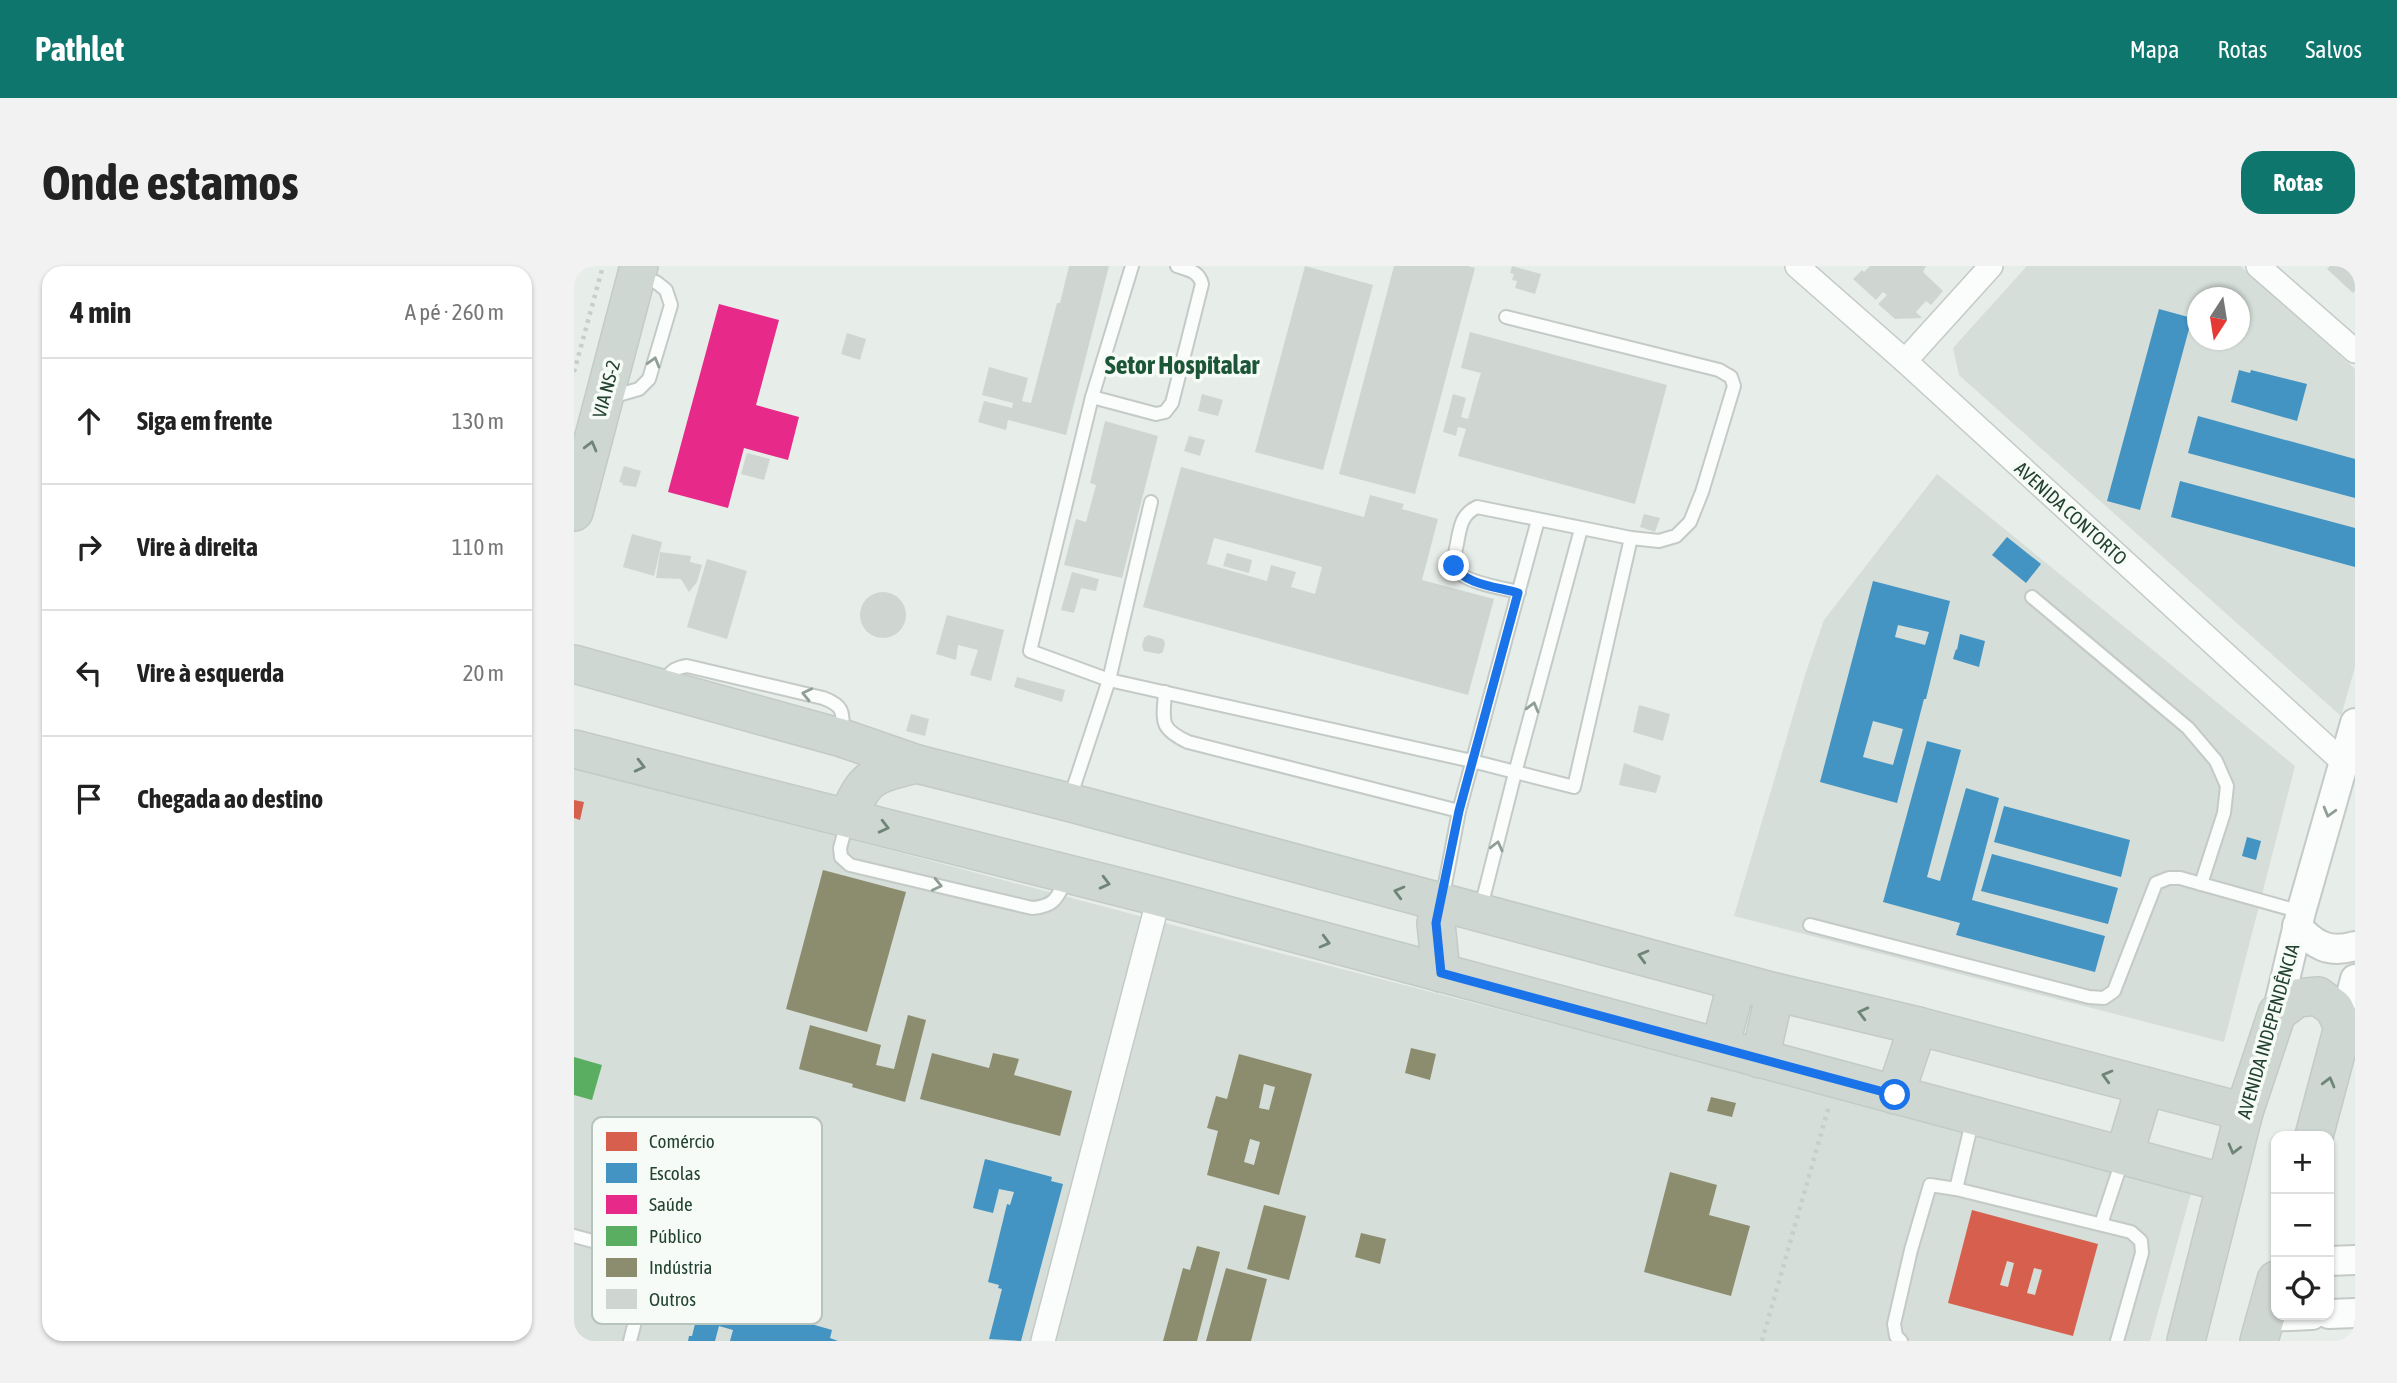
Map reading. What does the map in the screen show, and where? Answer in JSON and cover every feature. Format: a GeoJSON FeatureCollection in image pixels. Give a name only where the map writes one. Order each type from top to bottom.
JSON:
{"type":"FeatureCollection","features":[{"type":"Feature","properties":{"kind":"main road","name":"VIA NS-2"},"geometry":{"type":"LineString","coordinates":[[574,512],[604,398],[626,270]]}},
{"type":"Feature","properties":{"kind":"main road"},"geometry":{"type":"LineString","coordinates":[[574,664],[842,738],[917,764],[1775,992],[1918,1026],[2244,1112]]}},
{"type":"Feature","properties":{"kind":"main road"},"geometry":{"type":"LineString","coordinates":[[574,749],[1159,897],[2225,1183]]}},
{"type":"Feature","properties":{"kind":"main road"},"geometry":{"type":"LineString","coordinates":[[848,818],[855,799],[866,783],[881,772],[917,764]]}},
{"type":"Feature","properties":{"kind":"main road"},"geometry":{"type":"LineString","coordinates":[[1441,903],[1436,923],[1441,973]]}},
{"type":"Feature","properties":{"kind":"main road"},"geometry":{"type":"LineString","coordinates":[[1720,1048],[1737,982]]}},
{"type":"Feature","properties":{"kind":"main road"},"geometry":{"type":"LineString","coordinates":[[1760,1059],[1775,992]]}},
{"type":"Feature","properties":{"kind":"main road"},"geometry":{"type":"LineString","coordinates":[[2277,1013],[2297,998],[2318,996],[2334,1008],[2343,1027],[2315,1131]]}},
{"type":"Feature","properties":{"kind":"main road","name":"AVENIDA INDEPENDÊNCIA"},"geometry":{"type":"LineString","coordinates":[[2186,1341],[2244,1112],[2277,1013]]}},
{"type":"Feature","properties":{"kind":"main road"},"geometry":{"type":"LineString","coordinates":[[1895,1095],[1918,1026]]}},
{"type":"Feature","properties":{"kind":"main road"},"geometry":{"type":"LineString","coordinates":[[2124,1156],[2145,1086]]}},
{"type":"Feature","properties":{"kind":"main road"},"geometry":{"type":"LineString","coordinates":[[2263,1329],[2271,1299]]}},
{"type":"Feature","properties":{"kind":"street","name":"AVENIDA CONTORTO"},"geometry":{"type":"LineString","coordinates":[[1797,266],[1905,361],[2343,762]]}},
{"type":"Feature","properties":{"kind":"street"},"geometry":{"type":"LineString","coordinates":[[1905,361],[1991,266]]}},
{"type":"Feature","properties":{"kind":"street"},"geometry":{"type":"LineString","coordinates":[[2258,266],[2355,351]]}},
{"type":"Feature","properties":{"kind":"street","name":"AVENIDA INDEPENDÊNCIA"},"geometry":{"type":"LineString","coordinates":[[2277,1013],[2299,919],[2355,723]]}},
{"type":"Feature","properties":{"kind":"street"},"geometry":{"type":"LineString","coordinates":[[1042,1341],[1159,897]]}},
{"type":"Feature","properties":{"kind":"street"},"geometry":{"type":"LineString","coordinates":[[2299,919],[2311,942],[2326,949],[2344,950],[2355,946]]}},
{"type":"Feature","properties":{"kind":"street"},"geometry":{"type":"LineString","coordinates":[[2343,1027],[2355,979]]}},
{"type":"Feature","properties":{"kind":"street"},"geometry":{"type":"LineString","coordinates":[[2334,1261],[2355,1260]]}},
{"type":"Feature","properties":{"kind":"street"},"geometry":{"type":"LineString","coordinates":[[2334,1314],[2355,1313]]}},
{"type":"Feature","properties":{"kind":"street"},"geometry":{"type":"LineString","coordinates":[[2263,1329],[2294,1320]]}},
{"type":"Feature","properties":{"kind":"lane"},"geometry":{"type":"LineString","coordinates":[[1132,266],[1092,397],[1030,651],[1109,680],[1472,761],[1574,787],[1631,538]]}},
{"type":"Feature","properties":{"kind":"lane"},"geometry":{"type":"LineString","coordinates":[[1092,397],[1156,414],[1165,412],[1172,403],[1202,284],[1200,277],[1193,271],[1177,266]]}},
{"type":"Feature","properties":{"kind":"lane"},"geometry":{"type":"LineString","coordinates":[[1507,317],[1719,370],[1731,377],[1734,386],[1702,492],[1690,522],[1676,536],[1660,541],[1631,538],[1477,507],[1466,513],[1460,526],[1454,566],[1458,573],[1518,593]]}},
{"type":"Feature","properties":{"kind":"lane"},"geometry":{"type":"LineString","coordinates":[[1068,802],[1109,680],[1152,502]]}},
{"type":"Feature","properties":{"kind":"lane"},"geometry":{"type":"LineString","coordinates":[[1441,903],[1459,811],[1538,520]]}},
{"type":"Feature","properties":{"kind":"lane"},"geometry":{"type":"LineString","coordinates":[[1480,912],[1581,529]]}},
{"type":"Feature","properties":{"kind":"lane"},"geometry":{"type":"LineString","coordinates":[[2032,597],[2188,728],[2217,761],[2227,786],[2224,813],[2201,884]]}},
{"type":"Feature","properties":{"kind":"lane"},"geometry":{"type":"LineString","coordinates":[[1165,692],[1163,721],[1171,734],[1188,742],[1459,811]]}},
{"type":"Feature","properties":{"kind":"lane"},"geometry":{"type":"LineString","coordinates":[[1810,925],[2089,997],[2105,998],[2114,991],[2156,883],[2169,878],[2180,878],[2299,919]]}},
{"type":"Feature","properties":{"kind":"lane"},"geometry":{"type":"LineString","coordinates":[[1956,1189],[1974,1116]]}},
{"type":"Feature","properties":{"kind":"lane"},"geometry":{"type":"LineString","coordinates":[[2101,1224],[2124,1156]]}},
{"type":"Feature","properties":{"kind":"lane"},"geometry":{"type":"LineString","coordinates":[[1901,1341],[1896,1336],[1894,1324],[1930,1185],[2131,1232],[2141,1241],[2142,1252],[2117,1341]]}},
{"type":"Feature","properties":{"kind":"lane"},"geometry":{"type":"LineString","coordinates":[[574,1236],[592,1240]]}},
{"type":"Feature","properties":{"kind":"lane"},"geometry":{"type":"LineString","coordinates":[[630,1341],[635,1324]]}},
{"type":"Feature","properties":{"kind":"path"},"geometry":{"type":"LineString","coordinates":[[574,372],[626,270]]}},
{"type":"Feature","properties":{"kind":"path"},"geometry":{"type":"LineString","coordinates":[[1762,1341],[1837,1079]]}},
{"type":"Feature","properties":{"kind":"shaded area"},"geometry":{"type":"Polygon","coordinates":[[[2027,266],[2240,266],[2355,369],[2355,667],[2341,716],[1959,375],[1953,348],[2027,266]]]}},
{"type":"Feature","properties":{"kind":"shaded area"},"geometry":{"type":"Polygon","coordinates":[[[1937,474],[2295,766],[2224,1042],[1734,916],[1824,620],[1937,474]]]}},
{"type":"Feature","properties":{"kind":"shaded area"},"geometry":{"type":"Polygon","coordinates":[[[574,766],[1218,937],[1838,1097],[2191,1193],[2150,1341],[574,1341],[574,766]]]}},
{"type":"Feature","properties":{"kind":"building: Comércio"},"geometry":{"type":"Polygon","coordinates":[[[574,800],[584,802],[580,820],[574,818],[574,800]]]}},
{"type":"Feature","properties":{"kind":"building: Comércio"},"geometry":{"type":"Polygon","coordinates":[[[1972,1210],[2098,1244],[2073,1336],[1948,1303],[1972,1210]],[[2007,1261],[2000,1285],[2008,1287],[2014,1263],[2007,1261]],[[2034,1268],[2027,1293],[2035,1295],[2042,1270],[2034,1268]]]}},
{"type":"Feature","properties":{"kind":"building: Escolas"},"geometry":{"type":"Polygon","coordinates":[[[2159,309],[2187,317],[2187,336],[2140,510],[2107,501],[2159,309]]]}},
{"type":"Feature","properties":{"kind":"building: Escolas"},"geometry":{"type":"Polygon","coordinates":[[[2239,370],[2250,373],[2251,370],[2307,384],[2297,421],[2231,402],[2239,370]]]}},
{"type":"Feature","properties":{"kind":"building: Escolas"},"geometry":{"type":"Polygon","coordinates":[[[2198,416],[2355,459],[2355,498],[2188,453],[2198,416]]]}},
{"type":"Feature","properties":{"kind":"building: Escolas"},"geometry":{"type":"Polygon","coordinates":[[[2180,481],[2355,528],[2355,567],[2171,517],[2180,481]]]}},
{"type":"Feature","properties":{"kind":"building: Escolas"},"geometry":{"type":"Polygon","coordinates":[[[2007,537],[2041,564],[2026,583],[1992,555],[2007,537]]]}},
{"type":"Feature","properties":{"kind":"building: Escolas"},"geometry":{"type":"Polygon","coordinates":[[[1873,581],[1950,601],[1897,803],[1820,782],[1873,581]],[[1898,625],[1895,637],[1925,645],[1929,632],[1898,625]],[[1873,721],[1863,757],[1893,765],[1903,729],[1873,721]]]}},
{"type":"Feature","properties":{"kind":"building: Escolas"},"geometry":{"type":"Polygon","coordinates":[[[1960,634],[1985,641],[1979,667],[1953,659],[1960,634]]]}},
{"type":"Feature","properties":{"kind":"building: Escolas"},"geometry":{"type":"Polygon","coordinates":[[[1927,741],[1961,750],[1927,877],[1940,881],[1966,788],[1999,798],[1972,900],[2105,936],[2095,972],[1956,935],[1960,923],[1883,902],[1927,741]]]}},
{"type":"Feature","properties":{"kind":"building: Escolas"},"geometry":{"type":"Polygon","coordinates":[[[2004,806],[2130,840],[2121,877],[1994,842],[2004,806]]]}},
{"type":"Feature","properties":{"kind":"building: Escolas"},"geometry":{"type":"Polygon","coordinates":[[[2247,837],[2261,841],[2256,860],[2242,856],[2247,837]]]}},
{"type":"Feature","properties":{"kind":"building: Escolas"},"geometry":{"type":"Polygon","coordinates":[[[1992,854],[2118,888],[2108,924],[1981,891],[1992,854]]]}},
{"type":"Feature","properties":{"kind":"building: Escolas"},"geometry":{"type":"Polygon","coordinates":[[[985,1159],[1052,1177],[1051,1181],[1063,1184],[1021,1341],[989,1339],[1002,1289],[998,1288],[999,1285],[988,1282],[1007,1204],[1010,1205],[1014,1192],[999,1189],[993,1213],[973,1208],[985,1159]]]}},
{"type":"Feature","properties":{"kind":"building: Escolas"},"geometry":{"type":"Polygon","coordinates":[[[695,1324],[811,1324],[832,1330],[830,1338],[838,1341],[730,1341],[733,1330],[719,1326],[715,1341],[688,1341],[689,1336],[692,1336],[695,1324]]]}},
{"type":"Feature","properties":{"kind":"building: Saúde"},"geometry":{"type":"Polygon","coordinates":[[[719,304],[779,320],[756,405],[799,417],[788,460],[744,448],[728,508],[668,492],[719,304]]]}},
{"type":"Feature","properties":{"kind":"building: Público"},"geometry":{"type":"Polygon","coordinates":[[[574,1057],[602,1065],[592,1100],[574,1095],[574,1057]]]}},
{"type":"Feature","properties":{"kind":"building: Indústria"},"geometry":{"type":"Polygon","coordinates":[[[823,870],[906,892],[867,1032],[786,1009],[823,870]]]}},
{"type":"Feature","properties":{"kind":"building: Indústria"},"geometry":{"type":"Polygon","coordinates":[[[908,1015],[926,1020],[905,1102],[799,1069],[810,1025],[881,1045],[876,1065],[894,1069],[908,1015]]]}},
{"type":"Feature","properties":{"kind":"building: Indústria"},"geometry":{"type":"Polygon","coordinates":[[[1411,1048],[1436,1054],[1430,1080],[1405,1073],[1411,1048]]]}},
{"type":"Feature","properties":{"kind":"building: Indústria"},"geometry":{"type":"Polygon","coordinates":[[[932,1053],[989,1068],[993,1053],[1019,1059],[1014,1075],[1072,1091],[1060,1136],[920,1099],[932,1053]]]}},
{"type":"Feature","properties":{"kind":"building: Indústria"},"geometry":{"type":"Polygon","coordinates":[[[1239,1054],[1312,1074],[1279,1195],[1207,1175],[1218,1131],[1207,1128],[1216,1096],[1227,1099],[1239,1054]],[[1264,1084],[1259,1108],[1269,1110],[1275,1087],[1264,1084]],[[1250,1139],[1244,1162],[1254,1165],[1260,1142],[1250,1139]]]}},
{"type":"Feature","properties":{"kind":"building: Indústria"},"geometry":{"type":"Polygon","coordinates":[[[1711,1097],[1736,1103],[1732,1117],[1707,1111],[1711,1097]]]}},
{"type":"Feature","properties":{"kind":"building: Indústria"},"geometry":{"type":"Polygon","coordinates":[[[1670,1172],[1717,1185],[1709,1215],[1750,1226],[1731,1296],[1644,1272],[1670,1172]]]}},
{"type":"Feature","properties":{"kind":"building: Indústria"},"geometry":{"type":"Polygon","coordinates":[[[1264,1205],[1306,1216],[1289,1280],[1247,1269],[1264,1205]]]}},
{"type":"Feature","properties":{"kind":"building: Indústria"},"geometry":{"type":"Polygon","coordinates":[[[1361,1233],[1386,1239],[1380,1264],[1355,1257],[1361,1233]]]}},
{"type":"Feature","properties":{"kind":"building: Indústria"},"geometry":{"type":"Polygon","coordinates":[[[1197,1246],[1220,1252],[1197,1341],[1163,1341],[1183,1268],[1190,1270],[1197,1246]]]}},
{"type":"Feature","properties":{"kind":"building: Indústria"},"geometry":{"type":"Polygon","coordinates":[[[1226,1268],[1267,1279],[1251,1341],[1206,1341],[1226,1268]]]}},
{"type":"Feature","properties":{"kind":"building: Outros"},"geometry":{"type":"Polygon","coordinates":[[[1069,266],[1109,266],[1066,435],[1008,420],[1006,430],[978,422],[984,401],[1012,408],[1013,403],[982,395],[989,367],[1028,378],[1022,401],[1031,403],[1069,266]]]}},
{"type":"Feature","properties":{"kind":"building: Outros"},"geometry":{"type":"Polygon","coordinates":[[[1305,266],[1373,285],[1323,470],[1255,452],[1305,266]]]}},
{"type":"Feature","properties":{"kind":"building: Outros"},"geometry":{"type":"Polygon","coordinates":[[[1394,266],[1475,268],[1415,494],[1339,474],[1394,266]]]}},
{"type":"Feature","properties":{"kind":"building: Outros"},"geometry":{"type":"Polygon","coordinates":[[[1512,266],[1541,274],[1535,294],[1515,288],[1517,281],[1512,280],[1514,274],[1510,273],[1512,266]]]}},
{"type":"Feature","properties":{"kind":"building: Outros"},"geometry":{"type":"Polygon","coordinates":[[[1870,266],[1926,266],[1923,272],[1943,291],[1931,305],[1926,301],[1916,312],[1922,318],[1895,319],[1878,304],[1887,295],[1883,292],[1876,300],[1853,279],[1870,266]]]}},
{"type":"Feature","properties":{"kind":"building: Outros"},"geometry":{"type":"Polygon","coordinates":[[[2330,266],[2355,266],[2353,293],[2327,269],[2330,266]]]}},
{"type":"Feature","properties":{"kind":"building: Outros"},"geometry":{"type":"Polygon","coordinates":[[[1470,332],[1667,385],[1635,504],[1458,456],[1466,429],[1458,427],[1456,436],[1443,432],[1453,394],[1466,398],[1461,417],[1468,419],[1481,373],[1461,368],[1470,332]]]}},
{"type":"Feature","properties":{"kind":"building: Outros"},"geometry":{"type":"Polygon","coordinates":[[[847,333],[866,339],[860,360],[841,354],[847,333]]]}},
{"type":"Feature","properties":{"kind":"building: Outros"},"geometry":{"type":"Polygon","coordinates":[[[1202,394],[1223,400],[1218,416],[1198,411],[1202,394]]]}},
{"type":"Feature","properties":{"kind":"building: Outros"},"geometry":{"type":"Polygon","coordinates":[[[1105,421],[1158,436],[1122,578],[1064,565],[1076,519],[1086,522],[1096,485],[1090,483],[1105,421]]]}},
{"type":"Feature","properties":{"kind":"building: Outros"},"geometry":{"type":"Polygon","coordinates":[[[1189,436],[1205,440],[1200,456],[1184,451],[1189,436]]]}},
{"type":"Feature","properties":{"kind":"building: Outros"},"geometry":{"type":"Polygon","coordinates":[[[747,453],[770,459],[764,480],[741,474],[747,453]]]}},
{"type":"Feature","properties":{"kind":"building: Outros"},"geometry":{"type":"Polygon","coordinates":[[[624,466],[641,471],[636,487],[619,482],[624,466]]]}},
{"type":"Feature","properties":{"kind":"building: Outros"},"geometry":{"type":"Polygon","coordinates":[[[1181,467],[1364,517],[1370,495],[1404,504],[1402,509],[1438,519],[1422,580],[1494,599],[1468,695],[1143,607],[1181,467]],[[1214,538],[1207,564],[1267,581],[1271,565],[1296,572],[1291,587],[1315,594],[1322,567],[1214,538]]]}},
{"type":"Feature","properties":{"kind":"building: Outros"},"geometry":{"type":"Polygon","coordinates":[[[1644,514],[1660,518],[1655,532],[1640,527],[1644,514]]]}},
{"type":"Feature","properties":{"kind":"building: Outros"},"geometry":{"type":"Polygon","coordinates":[[[632,534],[662,542],[654,576],[623,567],[632,534]]]}},
{"type":"Feature","properties":{"kind":"building: Outros"},"geometry":{"type":"Polygon","coordinates":[[[660,552],[691,556],[690,562],[702,565],[697,582],[689,592],[681,579],[656,578],[660,552]]]}},
{"type":"Feature","properties":{"kind":"building: Outros"},"geometry":{"type":"Polygon","coordinates":[[[1227,553],[1252,560],[1249,573],[1223,566],[1227,553]]]}},
{"type":"Feature","properties":{"kind":"building: Outros"},"geometry":{"type":"Polygon","coordinates":[[[707,559],[747,571],[727,639],[687,627],[707,559]]]}},
{"type":"Feature","properties":{"kind":"building: Outros"},"geometry":{"type":"Polygon","coordinates":[[[1072,572],[1099,579],[1096,591],[1081,588],[1074,613],[1061,610],[1072,572]]]}},
{"type":"Feature","properties":{"kind":"building: Outros"},"geometry":{"type":"Polygon","coordinates":[[[883,592],[899,599],[906,615],[899,631],[883,638],[867,631],[860,615],[867,599],[883,592]]]}},
{"type":"Feature","properties":{"kind":"building: Outros"},"geometry":{"type":"Polygon","coordinates":[[[947,615],[1004,630],[991,681],[970,675],[978,650],[958,645],[956,660],[936,654],[947,615]]]}},
{"type":"Feature","properties":{"kind":"building: Outros"},"geometry":{"type":"Polygon","coordinates":[[[1148,635],[1163,639],[1163,652],[1159,654],[1144,651],[1144,638],[1148,635]]]}},
{"type":"Feature","properties":{"kind":"building: Outros"},"geometry":{"type":"Polygon","coordinates":[[[1017,677],[1065,690],[1062,702],[1014,687],[1017,677]]]}},
{"type":"Feature","properties":{"kind":"building: Outros"},"geometry":{"type":"Polygon","coordinates":[[[1639,705],[1670,714],[1663,741],[1633,732],[1639,705]]]}},
{"type":"Feature","properties":{"kind":"building: Outros"},"geometry":{"type":"Polygon","coordinates":[[[911,714],[929,719],[925,736],[906,731],[911,714]]]}},
{"type":"Feature","properties":{"kind":"building: Outros"},"geometry":{"type":"Polygon","coordinates":[[[1624,763],[1661,776],[1656,793],[1619,785],[1624,763]]]}},
{"type":"Feature","properties":{"kind":"district","name":"Setor Hospitalar"},"geometry":{"type":"Point","coordinates":[1182,365]}},
{"type":"Feature","properties":{"kind":"route"},"geometry":{"type":"LineString","coordinates":[[1454,566],[1458,573],[1471,579],[1518,593],[1459,811],[1436,923],[1441,973],[1895,1095]]}}]}
